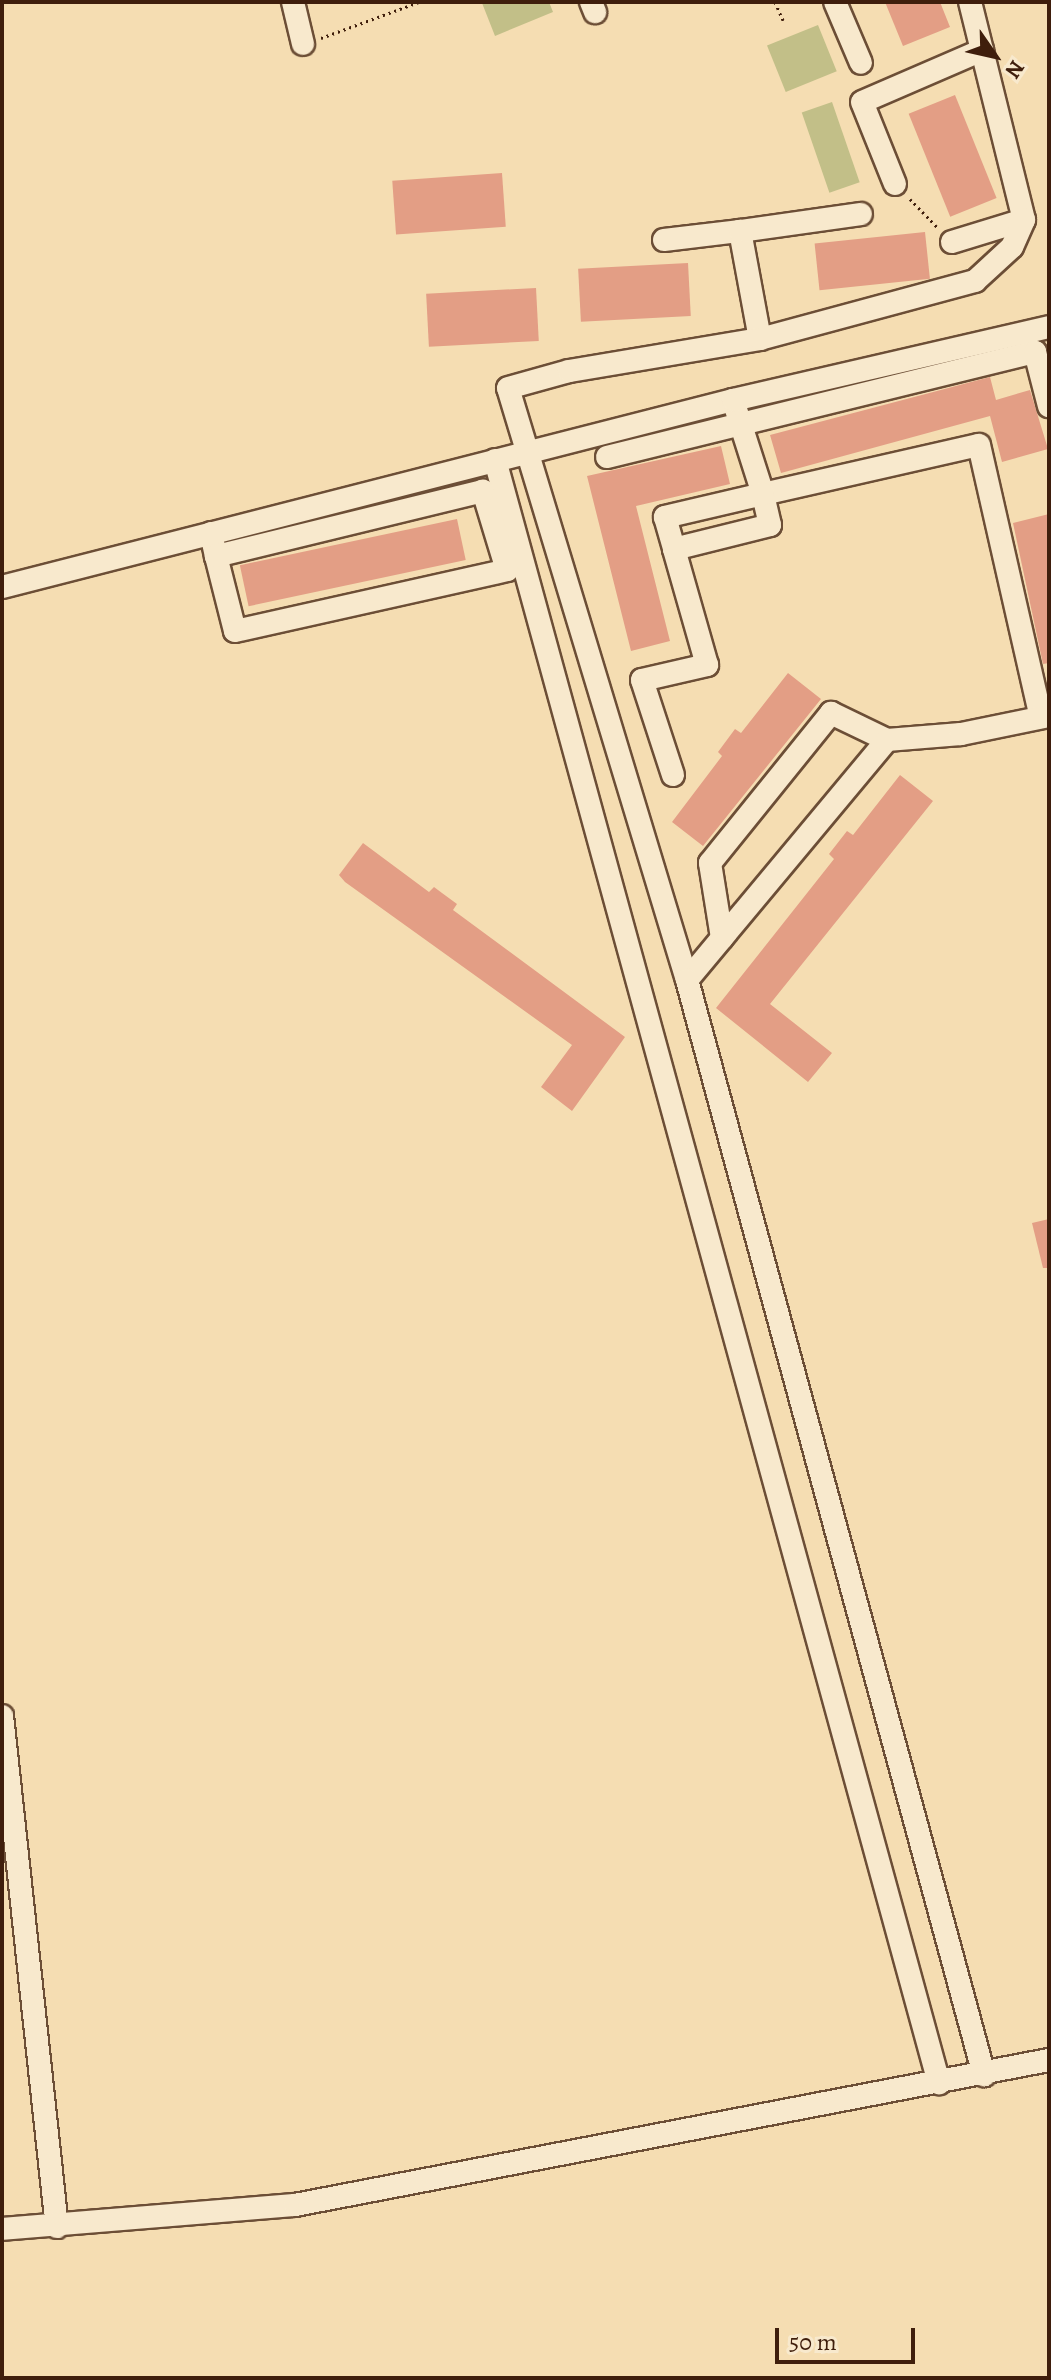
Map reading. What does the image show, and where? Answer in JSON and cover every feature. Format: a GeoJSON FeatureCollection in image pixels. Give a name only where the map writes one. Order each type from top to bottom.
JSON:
{"type":"FeatureCollection","features":[{"type":"Feature","properties":{"kind":"lane"},"geometry":{"type":"LineString","coordinates":[[293,2],[303,44]]}},
{"type":"Feature","properties":{"kind":"lane"},"geometry":{"type":"LineString","coordinates":[[835,2],[861,63]]}},
{"type":"Feature","properties":{"kind":"lane"},"geometry":{"type":"LineString","coordinates":[[970,2],[1024,220],[1012,247],[975,281],[760,339],[569,371],[508,388],[687,980],[984,2075]]}},
{"type":"Feature","properties":{"kind":"lane"},"geometry":{"type":"LineString","coordinates":[[895,184],[862,102],[982,50]]}},
{"type":"Feature","properties":{"kind":"lane"},"geometry":{"type":"LineString","coordinates":[[664,240],[861,214]]}},
{"type":"Feature","properties":{"kind":"lane"},"geometry":{"type":"LineString","coordinates":[[952,242],[1024,220]]}},
{"type":"Feature","properties":{"kind":"lane"},"geometry":{"type":"LineString","coordinates":[[740,231],[760,339]]}},
{"type":"Feature","properties":{"kind":"lane"},"geometry":{"type":"LineString","coordinates":[[2,587],[733,400],[1049,327]]}},
{"type":"Feature","properties":{"kind":"lane"},"geometry":{"type":"LineString","coordinates":[[607,457],[741,428],[1035,352],[1049,406]]}},
{"type":"Feature","properties":{"kind":"lane"},"geometry":{"type":"LineString","coordinates":[[674,549],[770,525],[733,400]]}},
{"type":"Feature","properties":{"kind":"lane"},"geometry":{"type":"LineString","coordinates":[[673,775],[642,680],[707,665],[665,517],[979,445],[1045,716],[961,734],[887,740],[831,713],[710,863],[722,938]]}},
{"type":"Feature","properties":{"kind":"lane"},"geometry":{"type":"LineString","coordinates":[[495,460],[939,2083]]}},
{"type":"Feature","properties":{"kind":"lane"},"geometry":{"type":"LineString","coordinates":[[211,533],[216,556],[235,631],[507,570],[483,491],[216,556]]}},
{"type":"Feature","properties":{"kind":"lane"},"geometry":{"type":"LineString","coordinates":[[687,980],[887,740]]}},
{"type":"Feature","properties":{"kind":"lane"},"geometry":{"type":"LineString","coordinates":[[2,1716],[57,2227]]}},
{"type":"Feature","properties":{"kind":"lane"},"geometry":{"type":"LineString","coordinates":[[2,2229],[57,2227],[295,2205],[984,2075],[1049,2060]]}},
{"type":"Feature","properties":{"kind":"path"},"geometry":{"type":"LineString","coordinates":[[303,44],[419,2]]}},
{"type":"Feature","properties":{"kind":"path"},"geometry":{"type":"LineString","coordinates":[[775,2],[783,20]]}},
{"type":"Feature","properties":{"kind":"path"},"geometry":{"type":"LineString","coordinates":[[895,184],[952,242]]}},
{"type":"Feature","properties":{"kind":"shaded area"},"geometry":{"type":"Polygon","coordinates":[[[549,2],[553,12],[495,36],[482,3],[549,2]]]}},
{"type":"Feature","properties":{"kind":"shaded area"},"geometry":{"type":"Polygon","coordinates":[[[818,25],[837,71],[786,92],[767,46],[818,25]]]}},
{"type":"Feature","properties":{"kind":"shaded area"},"geometry":{"type":"Polygon","coordinates":[[[832,102],[860,182],[829,193],[802,112],[832,102]]]}},
{"type":"Feature","properties":{"kind":"building"},"geometry":{"type":"Polygon","coordinates":[[[885,2],[940,2],[950,27],[903,46],[885,2]]]}},
{"type":"Feature","properties":{"kind":"building"},"geometry":{"type":"Polygon","coordinates":[[[955,95],[997,198],[950,217],[909,114],[955,95]]]}},
{"type":"Feature","properties":{"kind":"building"},"geometry":{"type":"Polygon","coordinates":[[[502,173],[506,227],[396,235],[392,181],[502,173]]]}},
{"type":"Feature","properties":{"kind":"building"},"geometry":{"type":"Polygon","coordinates":[[[925,232],[930,279],[820,290],[815,244],[925,232]]]}},
{"type":"Feature","properties":{"kind":"building"},"geometry":{"type":"Polygon","coordinates":[[[688,263],[691,316],[581,322],[578,269],[688,263]]]}},
{"type":"Feature","properties":{"kind":"building"},"geometry":{"type":"Polygon","coordinates":[[[536,288],[539,341],[429,347],[426,294],[536,288]]]}},
{"type":"Feature","properties":{"kind":"building"},"geometry":{"type":"Polygon","coordinates":[[[990,377],[996,400],[1030,390],[1048,449],[1002,462],[990,416],[781,473],[770,435],[990,377]]]}},
{"type":"Feature","properties":{"kind":"building"},"geometry":{"type":"Polygon","coordinates":[[[721,446],[730,484],[636,506],[670,641],[631,651],[587,476],[721,446]]]}},
{"type":"Feature","properties":{"kind":"building"},"geometry":{"type":"Polygon","coordinates":[[[1049,514],[1049,663],[1043,664],[1013,523],[1049,514]]]}},
{"type":"Feature","properties":{"kind":"building"},"geometry":{"type":"Polygon","coordinates":[[[457,519],[466,560],[249,606],[240,565],[457,519]]]}},
{"type":"Feature","properties":{"kind":"building"},"geometry":{"type":"Polygon","coordinates":[[[788,673],[821,699],[703,846],[672,822],[722,756],[718,752],[735,729],[741,733],[788,673]]]}},
{"type":"Feature","properties":{"kind":"building"},"geometry":{"type":"Polygon","coordinates":[[[900,775],[933,801],[770,1004],[832,1053],[808,1082],[716,1008],[834,859],[829,854],[847,831],[853,835],[900,775]]]}},
{"type":"Feature","properties":{"kind":"building"},"geometry":{"type":"Polygon","coordinates":[[[363,843],[429,892],[434,887],[457,904],[453,910],[625,1037],[572,1111],[541,1087],[572,1045],[345,882],[339,875],[363,843]]]}},
{"type":"Feature","properties":{"kind":"building"},"geometry":{"type":"Polygon","coordinates":[[[1049,1219],[1049,1268],[1043,1268],[1032,1223],[1049,1219]]]}}]}
